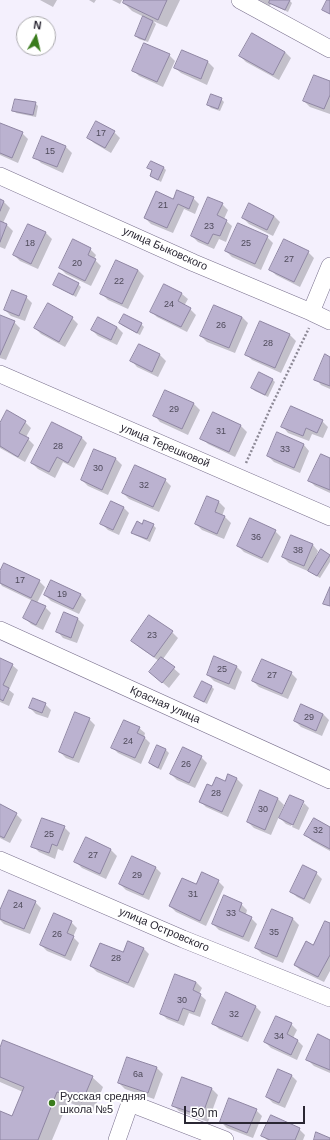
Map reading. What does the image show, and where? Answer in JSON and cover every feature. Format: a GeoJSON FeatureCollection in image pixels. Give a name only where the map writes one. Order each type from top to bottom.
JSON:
{"type":"FeatureCollection","features":[{"type":"Feature","properties":{"kind":"street"},"geometry":{"type":"LineString","coordinates":[[240,0],[330,49]]}},
{"type":"Feature","properties":{"kind":"street","name":"улица Быковского"},"geometry":{"type":"LineString","coordinates":[[0,176],[194,263],[319,316]]}},
{"type":"Feature","properties":{"kind":"street"},"geometry":{"type":"LineString","coordinates":[[319,316],[330,266]]}},
{"type":"Feature","properties":{"kind":"street","name":"улица Терешковой"},"geometry":{"type":"LineString","coordinates":[[0,374],[330,517]]}},
{"type":"Feature","properties":{"kind":"street","name":"Красная улица"},"geometry":{"type":"LineString","coordinates":[[0,630],[330,780]]}},
{"type":"Feature","properties":{"kind":"street","name":"улица Островского"},"geometry":{"type":"LineString","coordinates":[[0,860],[183,939],[330,998]]}},
{"type":"Feature","properties":{"kind":"street"},"geometry":{"type":"LineString","coordinates":[[117,1140],[130,1103],[225,1140]]}},
{"type":"Feature","properties":{"kind":"path"},"geometry":{"type":"LineString","coordinates":[[239,478],[271,407],[319,316]]}},
{"type":"Feature","properties":{"kind":"building"},"geometry":{"type":"Polygon","coordinates":[[[124,0],[167,0],[158,20],[123,3],[124,0]]]}},
{"type":"Feature","properties":{"kind":"building"},"geometry":{"type":"Polygon","coordinates":[[[270,0],[290,0],[285,10],[269,3],[270,0]]]}},
{"type":"Feature","properties":{"kind":"building"},"geometry":{"type":"Polygon","coordinates":[[[327,0],[330,0],[330,14],[322,10],[327,0]]]}},
{"type":"Feature","properties":{"kind":"building"},"geometry":{"type":"Polygon","coordinates":[[[143,16],[153,21],[145,40],[135,36],[143,16]]]}},
{"type":"Feature","properties":{"kind":"building"},"geometry":{"type":"Polygon","coordinates":[[[252,33],[285,52],[273,75],[239,56],[252,33]]]}},
{"type":"Feature","properties":{"kind":"building"},"geometry":{"type":"Polygon","coordinates":[[[144,43],[170,54],[157,82],[132,71],[144,43]]]}},
{"type":"Feature","properties":{"kind":"building"},"geometry":{"type":"Polygon","coordinates":[[[182,50],[208,61],[201,79],[174,68],[182,50]]]}},
{"type":"Feature","properties":{"kind":"building"},"geometry":{"type":"Polygon","coordinates":[[[314,75],[330,81],[330,95],[324,109],[303,101],[314,75]]]}},
{"type":"Feature","properties":{"kind":"building"},"geometry":{"type":"Polygon","coordinates":[[[211,94],[222,98],[218,109],[207,105],[211,94]]]}},
{"type":"Feature","properties":{"kind":"building"},"geometry":{"type":"Polygon","coordinates":[[[15,99],[36,102],[33,115],[12,111],[15,99]]]}},
{"type":"Feature","properties":{"kind":"building"},"geometry":{"type":"Polygon","coordinates":[[[96,121],[115,131],[105,148],[87,138],[96,121]]]}},
{"type":"Feature","properties":{"kind":"building"},"geometry":{"type":"Polygon","coordinates":[[[0,123],[23,132],[12,158],[0,153],[0,123]]]}},
{"type":"Feature","properties":{"kind":"building"},"geometry":{"type":"Polygon","coordinates":[[[42,136],[66,146],[57,167],[33,158],[42,136]]]}},
{"type":"Feature","properties":{"kind":"building"},"geometry":{"type":"Polygon","coordinates":[[[151,161],[164,167],[158,180],[150,176],[152,170],[147,168],[151,161]]]}},
{"type":"Feature","properties":{"kind":"building"},"geometry":{"type":"Polygon","coordinates":[[[177,190],[194,197],[189,209],[178,204],[167,228],[144,218],[156,191],[173,199],[177,190]]]}},
{"type":"Feature","properties":{"kind":"building"},"geometry":{"type":"Polygon","coordinates":[[[208,197],[223,203],[217,215],[227,220],[220,236],[213,234],[208,244],[191,236],[208,197]]]}},
{"type":"Feature","properties":{"kind":"building"},"geometry":{"type":"Polygon","coordinates":[[[0,199],[4,201],[0,211],[0,199]]]}},
{"type":"Feature","properties":{"kind":"building"},"geometry":{"type":"Polygon","coordinates":[[[249,203],[274,216],[267,230],[242,218],[249,203]]]}},
{"type":"Feature","properties":{"kind":"building"},"geometry":{"type":"Polygon","coordinates":[[[0,221],[7,224],[0,242],[0,221]]]}},
{"type":"Feature","properties":{"kind":"building"},"geometry":{"type":"Polygon","coordinates":[[[238,223],[268,236],[255,264],[225,251],[238,223]]]}},
{"type":"Feature","properties":{"kind":"building"},"geometry":{"type":"Polygon","coordinates":[[[28,224],[46,232],[31,264],[13,255],[28,224]]]}},
{"type":"Feature","properties":{"kind":"building"},"geometry":{"type":"Polygon","coordinates":[[[73,239],[91,248],[88,255],[96,259],[85,281],[59,268],[73,239]]]}},
{"type":"Feature","properties":{"kind":"building"},"geometry":{"type":"Polygon","coordinates":[[[284,239],[309,251],[294,282],[269,270],[284,239]]]}},
{"type":"Feature","properties":{"kind":"building"},"geometry":{"type":"Polygon","coordinates":[[[116,260],[138,270],[122,304],[100,294],[116,260]]]}},
{"type":"Feature","properties":{"kind":"building"},"geometry":{"type":"Polygon","coordinates":[[[59,273],[79,283],[73,295],[53,285],[59,273]]]}},
{"type":"Feature","properties":{"kind":"building"},"geometry":{"type":"Polygon","coordinates":[[[164,284],[182,293],[178,301],[191,308],[181,327],[150,312],[164,284]]]}},
{"type":"Feature","properties":{"kind":"building"},"geometry":{"type":"Polygon","coordinates":[[[12,290],[27,296],[19,316],[4,310],[12,290]]]}},
{"type":"Feature","properties":{"kind":"building"},"geometry":{"type":"Polygon","coordinates":[[[48,303],[73,317],[59,342],[34,328],[48,303]]]}},
{"type":"Feature","properties":{"kind":"building"},"geometry":{"type":"Polygon","coordinates":[[[214,305],[242,317],[229,348],[200,336],[214,305]]]}},
{"type":"Feature","properties":{"kind":"building"},"geometry":{"type":"Polygon","coordinates":[[[124,314],[142,323],[137,333],[119,323],[124,314]]]}},
{"type":"Feature","properties":{"kind":"building"},"geometry":{"type":"Polygon","coordinates":[[[0,315],[15,321],[0,355],[0,315]]]}},
{"type":"Feature","properties":{"kind":"building"},"geometry":{"type":"Polygon","coordinates":[[[98,317],[117,327],[111,340],[91,330],[98,317]]]}},
{"type":"Feature","properties":{"kind":"building"},"geometry":{"type":"Polygon","coordinates":[[[260,321],[290,334],[275,368],[245,355],[260,321]]]}},
{"type":"Feature","properties":{"kind":"building"},"geometry":{"type":"Polygon","coordinates":[[[139,344],[160,354],[152,372],[130,361],[139,344]]]}},
{"type":"Feature","properties":{"kind":"building"},"geometry":{"type":"Polygon","coordinates":[[[325,354],[330,357],[330,386],[314,380],[325,354]]]}},
{"type":"Feature","properties":{"kind":"building"},"geometry":{"type":"Polygon","coordinates":[[[259,372],[273,379],[265,395],[251,388],[259,372]]]}},
{"type":"Feature","properties":{"kind":"building"},"geometry":{"type":"Polygon","coordinates":[[[165,390],[194,403],[182,429],[153,416],[165,390]]]}},
{"type":"Feature","properties":{"kind":"building"},"geometry":{"type":"Polygon","coordinates":[[[291,406],[323,420],[317,433],[306,428],[303,436],[281,427],[291,406]]]}},
{"type":"Feature","properties":{"kind":"building"},"geometry":{"type":"Polygon","coordinates":[[[7,410],[26,421],[19,433],[29,438],[18,457],[0,446],[0,423],[7,410]]]}},
{"type":"Feature","properties":{"kind":"building"},"geometry":{"type":"Polygon","coordinates":[[[213,412],[241,425],[229,452],[200,439],[213,412]]]}},
{"type":"Feature","properties":{"kind":"building"},"geometry":{"type":"Polygon","coordinates":[[[52,422],[82,437],[68,463],[57,457],[49,472],[31,463],[52,422]]]}},
{"type":"Feature","properties":{"kind":"building"},"geometry":{"type":"Polygon","coordinates":[[[277,432],[304,444],[294,468],[267,456],[277,432]]]}},
{"type":"Feature","properties":{"kind":"building"},"geometry":{"type":"Polygon","coordinates":[[[94,449],[116,458],[102,490],[81,480],[94,449]]]}},
{"type":"Feature","properties":{"kind":"building"},"geometry":{"type":"Polygon","coordinates":[[[321,454],[330,458],[330,490],[308,481],[321,454]]]}},
{"type":"Feature","properties":{"kind":"building"},"geometry":{"type":"Polygon","coordinates":[[[135,465],[166,479],[153,507],[122,493],[135,465]]]}},
{"type":"Feature","properties":{"kind":"building"},"geometry":{"type":"Polygon","coordinates":[[[207,496],[219,501],[215,512],[225,516],[217,534],[195,524],[207,496]]]}},
{"type":"Feature","properties":{"kind":"building"},"geometry":{"type":"Polygon","coordinates":[[[111,501],[124,507],[113,530],[100,524],[111,501]]]}},
{"type":"Feature","properties":{"kind":"building"},"geometry":{"type":"Polygon","coordinates":[[[250,518],[276,530],[262,558],[237,546],[250,518]]]}},
{"type":"Feature","properties":{"kind":"building"},"geometry":{"type":"Polygon","coordinates":[[[144,520],[154,524],[147,539],[131,533],[137,521],[142,524],[144,520]]]}},
{"type":"Feature","properties":{"kind":"building"},"geometry":{"type":"Polygon","coordinates":[[[291,535],[313,544],[304,566],[282,557],[291,535]]]}},
{"type":"Feature","properties":{"kind":"building"},"geometry":{"type":"Polygon","coordinates":[[[321,549],[330,555],[317,576],[308,571],[321,549]]]}},
{"type":"Feature","properties":{"kind":"building"},"geometry":{"type":"Polygon","coordinates":[[[4,563],[40,580],[31,598],[0,583],[0,571],[4,563]]]}},
{"type":"Feature","properties":{"kind":"building"},"geometry":{"type":"Polygon","coordinates":[[[51,580],[81,594],[73,609],[44,595],[51,580]]]}},
{"type":"Feature","properties":{"kind":"building"},"geometry":{"type":"Polygon","coordinates":[[[330,587],[330,606],[323,604],[330,587]]]}},
{"type":"Feature","properties":{"kind":"building"},"geometry":{"type":"Polygon","coordinates":[[[32,600],[46,606],[36,625],[23,618],[32,600]]]}},
{"type":"Feature","properties":{"kind":"building"},"geometry":{"type":"Polygon","coordinates":[[[64,612],[78,618],[71,638],[56,632],[64,612]]]}},
{"type":"Feature","properties":{"kind":"building"},"geometry":{"type":"Polygon","coordinates":[[[149,615],[173,631],[154,657],[131,641],[149,615]]]}},
{"type":"Feature","properties":{"kind":"building"},"geometry":{"type":"Polygon","coordinates":[[[214,656],[237,666],[229,684],[207,675],[214,656]]]}},
{"type":"Feature","properties":{"kind":"building"},"geometry":{"type":"Polygon","coordinates":[[[161,657],[175,667],[162,683],[149,672],[161,657]]]}},
{"type":"Feature","properties":{"kind":"building"},"geometry":{"type":"Polygon","coordinates":[[[0,658],[13,664],[3,685],[9,688],[3,701],[0,699],[0,658]]]}},
{"type":"Feature","properties":{"kind":"building"},"geometry":{"type":"Polygon","coordinates":[[[262,659],[292,672],[282,694],[252,681],[262,659]]]}},
{"type":"Feature","properties":{"kind":"building"},"geometry":{"type":"Polygon","coordinates":[[[202,681],[212,686],[204,702],[194,697],[202,681]]]}},
{"type":"Feature","properties":{"kind":"building"},"geometry":{"type":"Polygon","coordinates":[[[33,698],[46,703],[42,713],[29,708],[33,698]]]}},
{"type":"Feature","properties":{"kind":"building"},"geometry":{"type":"Polygon","coordinates":[[[301,704],[323,714],[316,731],[294,721],[301,704]]]}},
{"type":"Feature","properties":{"kind":"building"},"geometry":{"type":"Polygon","coordinates":[[[75,712],[90,718],[73,758],[59,752],[75,712]]]}},
{"type":"Feature","properties":{"kind":"building"},"geometry":{"type":"Polygon","coordinates":[[[124,720],[140,727],[137,733],[145,737],[135,758],[111,748],[124,720]]]}},
{"type":"Feature","properties":{"kind":"building"},"geometry":{"type":"Polygon","coordinates":[[[157,745],[166,749],[158,768],[149,763],[157,745]]]}},
{"type":"Feature","properties":{"kind":"building"},"geometry":{"type":"Polygon","coordinates":[[[183,747],[202,756],[189,783],[170,774],[183,747]]]}},
{"type":"Feature","properties":{"kind":"building"},"geometry":{"type":"Polygon","coordinates":[[[228,774],[237,778],[222,812],[199,802],[207,784],[212,786],[216,777],[225,781],[228,774]]]}},
{"type":"Feature","properties":{"kind":"building"},"geometry":{"type":"Polygon","coordinates":[[[260,790],[278,798],[265,830],[247,822],[260,790]]]}},
{"type":"Feature","properties":{"kind":"building"},"geometry":{"type":"Polygon","coordinates":[[[290,795],[304,801],[293,825],[279,818],[290,795]]]}},
{"type":"Feature","properties":{"kind":"building"},"geometry":{"type":"Polygon","coordinates":[[[0,804],[17,813],[4,838],[0,836],[0,804]]]}},
{"type":"Feature","properties":{"kind":"building"},"geometry":{"type":"Polygon","coordinates":[[[42,818],[65,826],[57,846],[52,844],[49,853],[31,847],[42,818]]]}},
{"type":"Feature","properties":{"kind":"building"},"geometry":{"type":"Polygon","coordinates":[[[314,818],[330,827],[330,849],[304,835],[314,818]]]}},
{"type":"Feature","properties":{"kind":"building"},"geometry":{"type":"Polygon","coordinates":[[[86,837],[111,849],[100,874],[74,862],[86,837]]]}},
{"type":"Feature","properties":{"kind":"building"},"geometry":{"type":"Polygon","coordinates":[[[132,856],[156,867],[143,895],[119,884],[132,856]]]}},
{"type":"Feature","properties":{"kind":"building"},"geometry":{"type":"Polygon","coordinates":[[[303,865],[317,872],[304,899],[290,892],[303,865]]]}},
{"type":"Feature","properties":{"kind":"building"},"geometry":{"type":"Polygon","coordinates":[[[202,872],[219,880],[200,921],[169,906],[182,878],[196,884],[202,872]]]}},
{"type":"Feature","properties":{"kind":"building"},"geometry":{"type":"Polygon","coordinates":[[[9,890],[36,901],[24,929],[0,919],[0,910],[9,890]]]}},
{"type":"Feature","properties":{"kind":"building"},"geometry":{"type":"Polygon","coordinates":[[[224,895],[242,903],[239,911],[252,917],[243,937],[212,924],[224,895]]]}},
{"type":"Feature","properties":{"kind":"building"},"geometry":{"type":"Polygon","coordinates":[[[272,909],[293,918],[277,957],[255,948],[272,909]]]}},
{"type":"Feature","properties":{"kind":"building"},"geometry":{"type":"Polygon","coordinates":[[[54,913],[72,921],[67,933],[74,936],[65,956],[40,945],[54,913]]]}},
{"type":"Feature","properties":{"kind":"building"},"geometry":{"type":"Polygon","coordinates":[[[325,921],[330,923],[330,955],[318,977],[294,965],[306,941],[313,945],[325,921]]]}},
{"type":"Feature","properties":{"kind":"building"},"geometry":{"type":"Polygon","coordinates":[[[128,941],[144,948],[128,983],[90,966],[100,943],[123,952],[128,941]]]}},
{"type":"Feature","properties":{"kind":"building"},"geometry":{"type":"Polygon","coordinates":[[[175,974],[196,982],[193,990],[201,994],[194,1012],[183,1008],[178,1021],[160,1014],[175,974]]]}},
{"type":"Feature","properties":{"kind":"building"},"geometry":{"type":"Polygon","coordinates":[[[226,992],[256,1006],[242,1037],[212,1024],[226,992]]]}},
{"type":"Feature","properties":{"kind":"building"},"geometry":{"type":"Polygon","coordinates":[[[276,1016],[292,1023],[287,1034],[298,1040],[291,1055],[264,1042],[276,1016]]]}},
{"type":"Feature","properties":{"kind":"building"},"geometry":{"type":"Polygon","coordinates":[[[318,1034],[330,1040],[330,1070],[306,1060],[318,1034]]]}},
{"type":"Feature","properties":{"kind":"building"},"geometry":{"type":"Polygon","coordinates":[[[3,1040],[93,1076],[82,1102],[57,1092],[38,1140],[0,1140],[0,1111],[12,1116],[24,1087],[0,1077],[0,1048],[3,1040]]]}},
{"type":"Feature","properties":{"kind":"building"},"geometry":{"type":"Polygon","coordinates":[[[127,1057],[157,1067],[148,1093],[118,1083],[127,1057]]]}},
{"type":"Feature","properties":{"kind":"building"},"geometry":{"type":"Polygon","coordinates":[[[278,1069],[292,1075],[279,1103],[266,1097],[278,1069]]]}},
{"type":"Feature","properties":{"kind":"building"},"geometry":{"type":"Polygon","coordinates":[[[182,1077],[212,1088],[202,1116],[172,1106],[182,1077]]]}},
{"type":"Feature","properties":{"kind":"building"},"geometry":{"type":"Polygon","coordinates":[[[229,1098],[257,1109],[247,1133],[220,1122],[229,1098]]]}},
{"type":"Feature","properties":{"kind":"building"},"geometry":{"type":"Polygon","coordinates":[[[271,1115],[300,1128],[295,1140],[270,1140],[261,1136],[271,1115]]]}},
{"type":"Feature","properties":{"kind":"building"},"geometry":{"type":"Polygon","coordinates":[[[316,1132],[330,1138],[330,1140],[314,1140],[316,1132]]]}},
{"type":"Feature","properties":{"kind":"place","name":"Русская средняя школа №5"},"geometry":{"type":"Point","coordinates":[52,1103]}}]}
